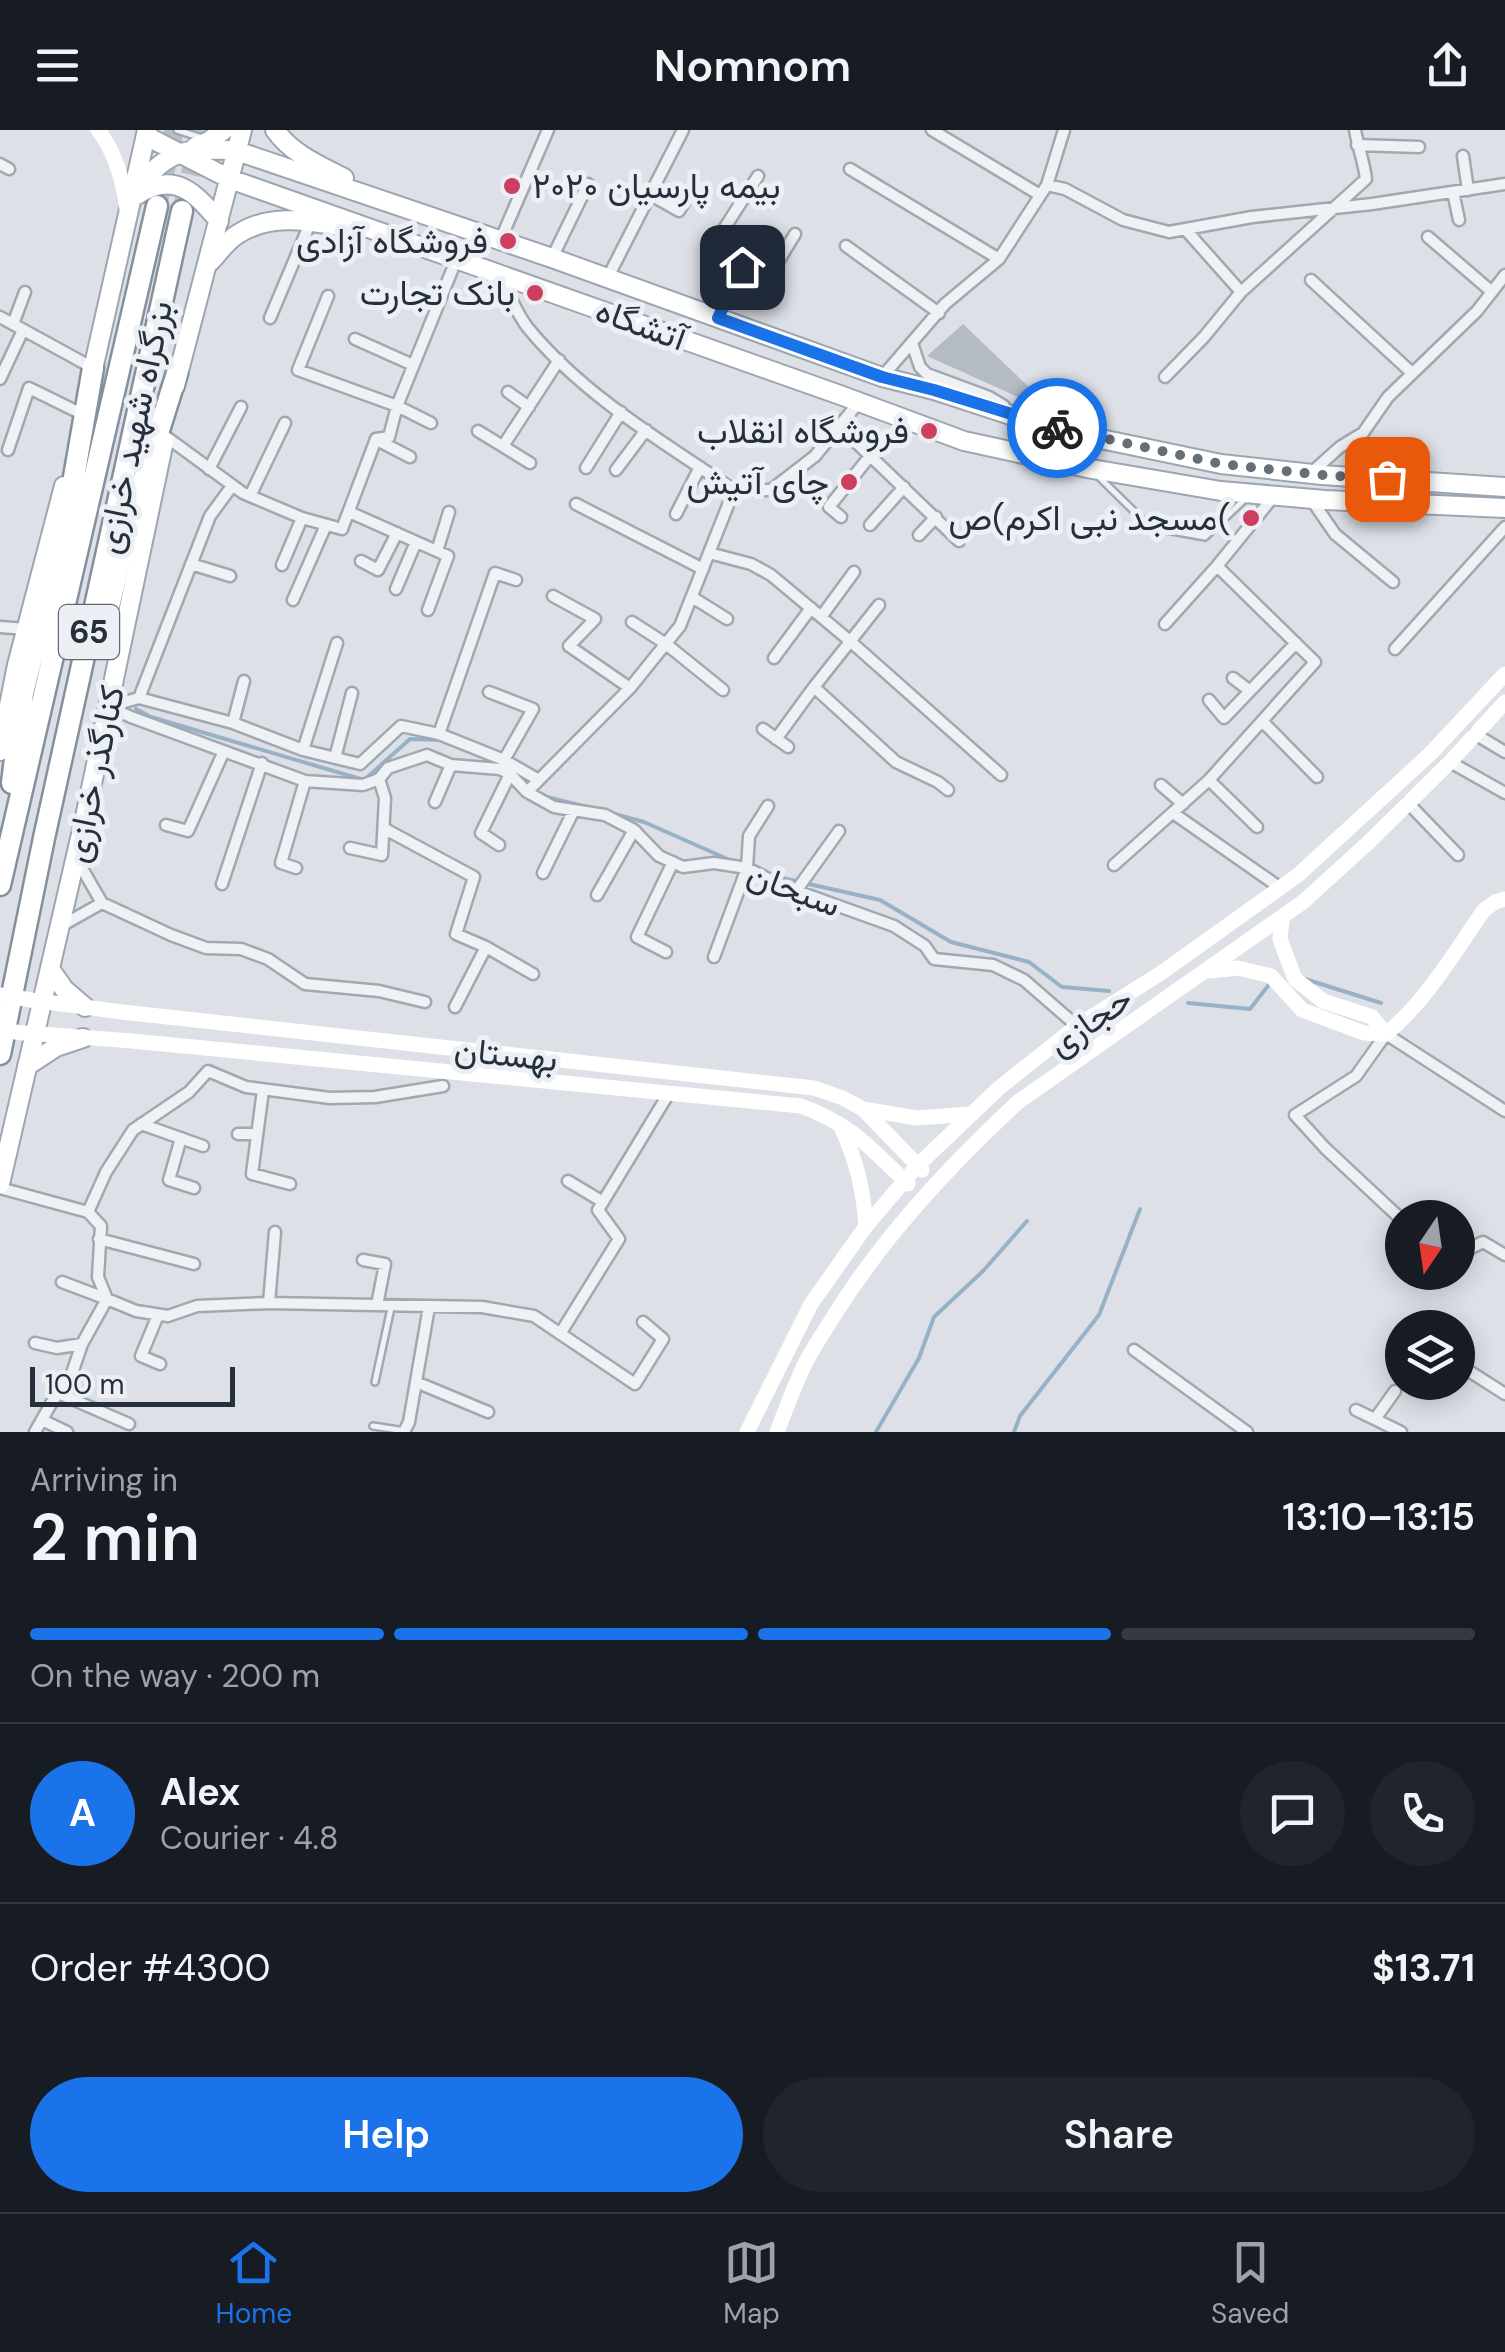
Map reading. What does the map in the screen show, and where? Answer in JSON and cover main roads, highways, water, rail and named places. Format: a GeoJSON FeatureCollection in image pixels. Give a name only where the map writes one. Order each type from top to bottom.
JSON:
{"type":"FeatureCollection","features":[{"type":"Feature","properties":{"kind":"highway","name":"بزرگراه شهید خرازی"},"geometry":{"type":"LineString","coordinates":[[0,884],[156,206]]}},
{"type":"Feature","properties":{"kind":"highway","name":"بزرگراه شهید خرازی"},"geometry":{"type":"LineString","coordinates":[[0,1054],[182,211]]}},
{"type":"Feature","properties":{"kind":"highway"},"geometry":{"type":"LineString","coordinates":[[0,872],[23,693],[66,523],[93,368]]}},
{"type":"Feature","properties":{"kind":"highway"},"geometry":{"type":"LineString","coordinates":[[44,838],[82,721],[127,532],[177,373]]}},
{"type":"Feature","properties":{"kind":"main road"},"geometry":{"type":"LineString","coordinates":[[98,130],[114,156],[129,206]]}},
{"type":"Feature","properties":{"kind":"main road","name":"کنارگذر خرازی"},"geometry":{"type":"LineString","coordinates":[[0,1186],[28,1066],[29,1034],[50,969],[109,707],[177,373],[242,130]]}},
{"type":"Feature","properties":{"kind":"main road"},"geometry":{"type":"LineString","coordinates":[[275,130],[304,157],[398,206]]}},
{"type":"Feature","properties":{"kind":"main road"},"geometry":{"type":"LineString","coordinates":[[0,752],[8,663],[26,629],[82,414],[129,206],[141,132]]}},
{"type":"Feature","properties":{"kind":"main road","name":"آتشگاه"},"geometry":{"type":"LineString","coordinates":[[141,132],[230,179],[964,441],[1092,470],[1221,491],[1505,508]]}},
{"type":"Feature","properties":{"kind":"main road"},"geometry":{"type":"LineString","coordinates":[[129,206],[149,173],[162,161],[217,135]]}},
{"type":"Feature","properties":{"kind":"main road","name":"آتشگاه"},"geometry":{"type":"LineString","coordinates":[[181,153],[201,149],[237,151],[552,258],[882,377],[1029,421],[1221,464],[1505,487]]}},
{"type":"Feature","properties":{"kind":"main road"},"geometry":{"type":"LineString","coordinates":[[129,206],[146,189],[174,185],[199,197],[219,222]]}},
{"type":"Feature","properties":{"kind":"main road"},"geometry":{"type":"LineString","coordinates":[[206,266],[235,235],[276,219],[312,221],[394,236]]}},
{"type":"Feature","properties":{"kind":"main road"},"geometry":{"type":"LineString","coordinates":[[918,423],[934,390]]}},
{"type":"Feature","properties":{"kind":"main road","name":"حجازی"},"geometry":{"type":"LineString","coordinates":[[748,1432],[811,1304],[904,1180],[998,1088],[1077,1026],[1160,974],[1298,875],[1430,754],[1505,674]]}},
{"type":"Feature","properties":{"kind":"main road","name":"حجازی"},"geometry":{"type":"LineString","coordinates":[[777,1432],[803,1366],[845,1297],[922,1197],[1018,1102],[1282,919],[1370,841],[1505,702]]}},
{"type":"Feature","properties":{"kind":"main road"},"geometry":{"type":"LineString","coordinates":[[1206,971],[1238,968],[1271,976],[1302,1010],[1364,1033],[1386,1034],[1422,998],[1484,910],[1505,899]]}},
{"type":"Feature","properties":{"kind":"main road"},"geometry":{"type":"LineString","coordinates":[[1282,919],[1280,939],[1296,979],[1323,1001],[1372,1017],[1386,1034]]}},
{"type":"Feature","properties":{"kind":"main road"},"geometry":{"type":"LineString","coordinates":[[50,969],[64,989],[85,1007]]}},
{"type":"Feature","properties":{"kind":"main road","name":"بهستان"},"geometry":{"type":"LineString","coordinates":[[0,995],[814,1088],[863,1109],[936,1183]]}},
{"type":"Feature","properties":{"kind":"main road","name":"بهستان"},"geometry":{"type":"LineString","coordinates":[[0,1030],[801,1106],[828,1116],[866,1141],[922,1197]]}},
{"type":"Feature","properties":{"kind":"main road"},"geometry":{"type":"LineString","coordinates":[[28,1066],[56,1047],[83,1038]]}},
{"type":"Feature","properties":{"kind":"main road"},"geometry":{"type":"LineString","coordinates":[[369,1064],[374,1039]]}},
{"type":"Feature","properties":{"kind":"main road"},"geometry":{"type":"LineString","coordinates":[[863,1109],[917,1118],[970,1114]]}},
{"type":"Feature","properties":{"kind":"main road"},"geometry":{"type":"LineString","coordinates":[[840,1124],[855,1156],[864,1190],[866,1226]]}},
{"type":"Feature","properties":{"kind":"waterway"},"geometry":{"type":"LineString","coordinates":[[136,709],[151,717],[364,780],[410,739],[442,740]]}},
{"type":"Feature","properties":{"kind":"waterway"},"geometry":{"type":"LineString","coordinates":[[543,796],[587,807]]}},
{"type":"Feature","properties":{"kind":"waterway"},"geometry":{"type":"LineString","coordinates":[[611,813],[644,822],[732,861]]}},
{"type":"Feature","properties":{"kind":"waterway"},"geometry":{"type":"LineString","coordinates":[[769,875],[880,900],[951,942],[1029,962],[1062,987],[1109,991]]}},
{"type":"Feature","properties":{"kind":"waterway"},"geometry":{"type":"LineString","coordinates":[[1305,979],[1381,1003]]}},
{"type":"Feature","properties":{"kind":"waterway"},"geometry":{"type":"LineString","coordinates":[[1188,1003],[1250,1009],[1271,982]]}},
{"type":"Feature","properties":{"kind":"waterway"},"geometry":{"type":"LineString","coordinates":[[1014,1432],[1020,1416],[1099,1315],[1140,1209]]}},
{"type":"Feature","properties":{"kind":"waterway"},"geometry":{"type":"LineString","coordinates":[[876,1432],[919,1358],[934,1317],[983,1271],[1027,1221]]}},
{"type":"Feature","properties":{"kind":"tunnel"},"geometry":{"type":"LineString","coordinates":[[158,201],[174,130]]}},
{"type":"Feature","properties":{"kind":"tunnel"},"geometry":{"type":"LineString","coordinates":[[184,204],[201,130]]}},
{"type":"Feature","properties":{"kind":"place","name":"بیمه پارسیان ۲۰۲۰"},"geometry":{"type":"Point","coordinates":[512,186]}},
{"type":"Feature","properties":{"kind":"place","name":"فروشگاه آزادی"},"geometry":{"type":"Point","coordinates":[508,241]}},
{"type":"Feature","properties":{"kind":"place","name":"بانک تجارت"},"geometry":{"type":"Point","coordinates":[535,293]}},
{"type":"Feature","properties":{"kind":"place","name":"فروشگاه انقلاب"},"geometry":{"type":"Point","coordinates":[929,431]}},
{"type":"Feature","properties":{"kind":"place","name":"چای آتیش"},"geometry":{"type":"Point","coordinates":[849,482]}},
{"type":"Feature","properties":{"kind":"place","name":"مسجد نبی اکرم)ص("},"geometry":{"type":"Point","coordinates":[1251,518]}}]}
